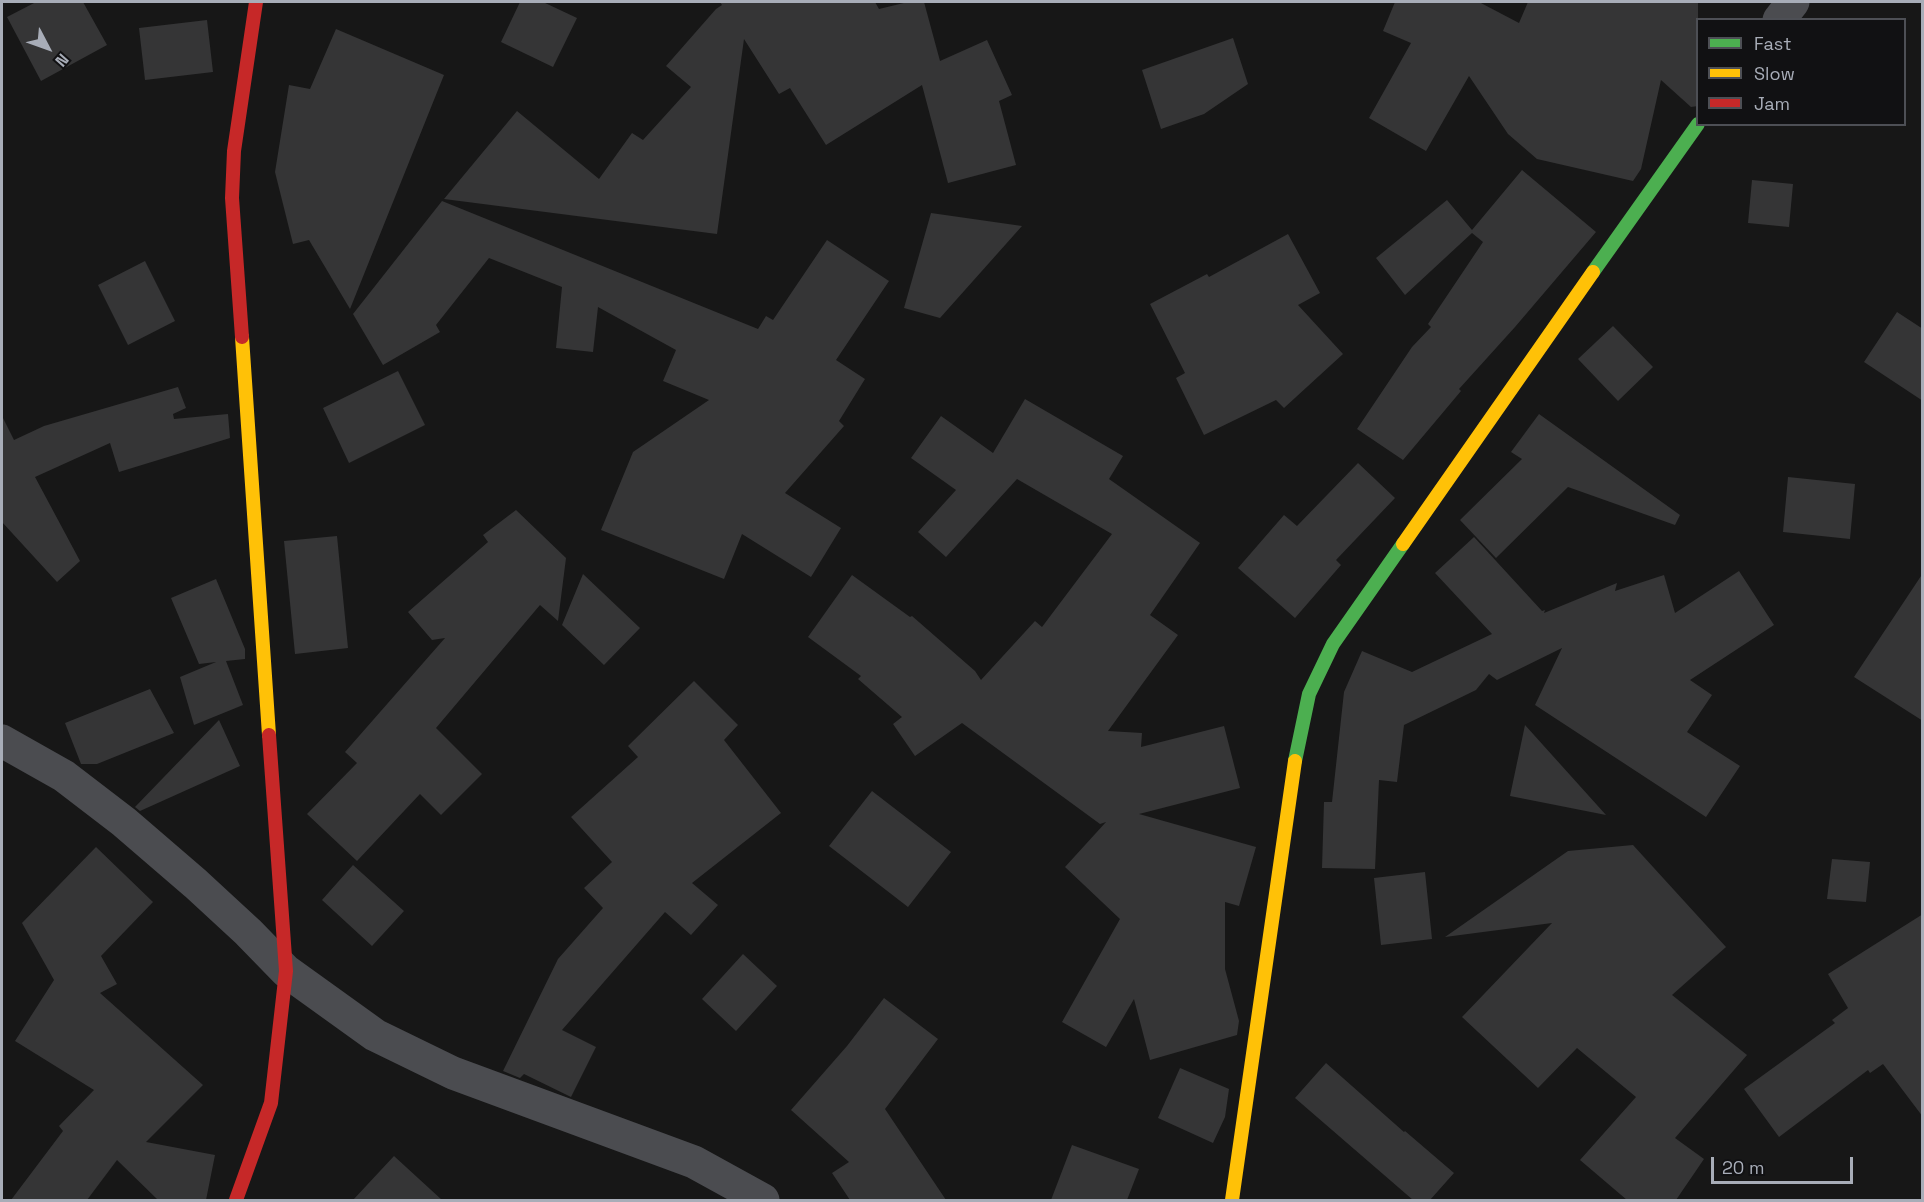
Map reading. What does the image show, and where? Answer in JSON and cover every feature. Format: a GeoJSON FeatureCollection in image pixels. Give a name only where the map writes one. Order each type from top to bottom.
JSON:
{"type":"FeatureCollection","features":[{"type":"Feature","properties":{"kind":"street"},"geometry":{"type":"LineString","coordinates":[[236,1200],[271,1103],[286,971],[232,198],[234,151],[256,2]]}},
{"type":"Feature","properties":{"kind":"street"},"geometry":{"type":"LineString","coordinates":[[1781,18],[1793,2]]}},
{"type":"Feature","properties":{"kind":"street"},"geometry":{"type":"LineString","coordinates":[[1232,1200],[1286,836],[1295,757],[1309,693],[1333,644],[1696,126]]}},
{"type":"Feature","properties":{"kind":"street"},"geometry":{"type":"LineString","coordinates":[[2,741],[64,776],[124,822],[196,884],[286,971],[375,1035],[443,1068],[603,1130],[694,1162],[763,1200]]}},
{"type":"Feature","properties":{"kind":"building"},"geometry":{"type":"Polygon","coordinates":[[[36,2],[83,2],[107,45],[41,81],[7,17],[36,2]]]}},
{"type":"Feature","properties":{"kind":"building"},"geometry":{"type":"Polygon","coordinates":[[[520,2],[543,2],[577,18],[553,67],[501,42],[520,2]]]}},
{"type":"Feature","properties":{"kind":"building"},"geometry":{"type":"Polygon","coordinates":[[[720,2],[875,2],[879,9],[908,2],[924,2],[940,61],[987,40],[1012,95],[999,101],[1016,165],[948,183],[922,85],[826,145],[790,88],[779,94],[744,39],[717,234],[444,199],[517,111],[599,179],[632,133],[643,140],[691,87],[666,66],[722,5],[720,2]]]}},
{"type":"Feature","properties":{"kind":"building"},"geometry":{"type":"Polygon","coordinates":[[[1395,2],[1479,2],[1519,23],[1528,2],[1698,2],[1696,106],[1691,107],[1661,80],[1641,169],[1633,181],[1537,159],[1508,134],[1469,76],[1426,151],[1369,118],[1411,43],[1383,31],[1395,2]]]}},
{"type":"Feature","properties":{"kind":"building"},"geometry":{"type":"Polygon","coordinates":[[[207,20],[213,72],[145,80],[139,28],[207,20]]]}},
{"type":"Feature","properties":{"kind":"building"},"geometry":{"type":"Polygon","coordinates":[[[336,29],[444,75],[350,309],[309,240],[293,244],[275,172],[289,85],[310,89],[336,29]]]}},
{"type":"Feature","properties":{"kind":"building"},"geometry":{"type":"Polygon","coordinates":[[[1233,38],[1248,84],[1204,114],[1161,129],[1142,70],[1233,38]]]}},
{"type":"Feature","properties":{"kind":"building"},"geometry":{"type":"Polygon","coordinates":[[[1522,170],[1596,232],[1459,389],[1461,391],[1403,460],[1357,429],[1412,347],[1431,327],[1428,324],[1483,242],[1472,233],[1405,295],[1376,258],[1447,200],[1472,230],[1522,170]]]}},
{"type":"Feature","properties":{"kind":"building"},"geometry":{"type":"Polygon","coordinates":[[[1752,180],[1793,184],[1789,227],[1748,223],[1752,180]]]}},
{"type":"Feature","properties":{"kind":"building"},"geometry":{"type":"Polygon","coordinates":[[[442,201],[758,329],[766,316],[773,320],[827,240],[889,281],[836,360],[865,379],[839,421],[844,426],[785,493],[841,528],[811,577],[742,534],[724,579],[601,530],[633,452],[709,400],[663,381],[676,350],[598,307],[593,352],[556,348],[562,287],[489,258],[436,325],[440,332],[383,365],[353,314],[442,201]]]}},
{"type":"Feature","properties":{"kind":"building"},"geometry":{"type":"Polygon","coordinates":[[[931,213],[1022,226],[940,318],[904,308],[931,213]]]}},
{"type":"Feature","properties":{"kind":"building"},"geometry":{"type":"Polygon","coordinates":[[[1288,234],[1320,293],[1298,305],[1343,354],[1284,408],[1276,400],[1204,435],[1176,378],[1185,373],[1150,304],[1207,274],[1209,277],[1288,234]]]}},
{"type":"Feature","properties":{"kind":"building"},"geometry":{"type":"Polygon","coordinates":[[[145,261],[175,321],[128,345],[98,285],[145,261]]]}},
{"type":"Feature","properties":{"kind":"building"},"geometry":{"type":"Polygon","coordinates":[[[1897,312],[1923,329],[1923,401],[1864,362],[1897,312]]]}},
{"type":"Feature","properties":{"kind":"building"},"geometry":{"type":"Polygon","coordinates":[[[1613,326],[1653,367],[1618,401],[1578,359],[1613,326]]]}},
{"type":"Feature","properties":{"kind":"building"},"geometry":{"type":"Polygon","coordinates":[[[398,371],[425,425],[349,463],[323,408],[398,371]]]}},
{"type":"Feature","properties":{"kind":"building"},"geometry":{"type":"Polygon","coordinates":[[[178,387],[186,408],[173,414],[174,419],[228,414],[230,438],[119,472],[110,443],[35,477],[80,561],[57,582],[2,522],[2,416],[14,440],[44,426],[178,387]]]}},
{"type":"Feature","properties":{"kind":"building"},"geometry":{"type":"Polygon","coordinates":[[[1025,399],[1123,456],[1109,479],[1200,543],[1150,615],[1178,635],[1108,731],[1142,733],[1141,747],[1224,726],[1240,788],[1139,814],[1256,847],[1239,906],[1225,902],[1225,969],[1239,1021],[1237,1035],[1150,1060],[1134,999],[1106,1047],[1062,1022],[1120,919],[1065,867],[1106,822],[1100,824],[962,723],[915,756],[893,724],[902,717],[858,679],[861,676],[808,637],[852,575],[910,617],[912,616],[975,671],[981,680],[1035,621],[1042,627],[1112,534],[1017,479],[946,557],[918,532],[956,490],[911,458],[941,416],[993,453],[1025,399]]]}},
{"type":"Feature","properties":{"kind":"building"},"geometry":{"type":"Polygon","coordinates":[[[1539,414],[1680,515],[1675,525],[1568,487],[1496,558],[1460,520],[1522,459],[1511,452],[1539,414]]]}},
{"type":"Feature","properties":{"kind":"building"},"geometry":{"type":"Polygon","coordinates":[[[1358,463],[1395,498],[1336,560],[1341,565],[1295,618],[1238,568],[1284,515],[1297,526],[1358,463]]]}},
{"type":"Feature","properties":{"kind":"building"},"geometry":{"type":"Polygon","coordinates":[[[1788,477],[1855,484],[1850,539],[1783,532],[1788,477]]]}},
{"type":"Feature","properties":{"kind":"building"},"geometry":{"type":"Polygon","coordinates":[[[516,510],[566,558],[558,621],[540,605],[436,728],[482,774],[441,815],[420,794],[357,861],[307,814],[357,763],[345,752],[445,638],[432,640],[408,612],[488,542],[483,535],[516,510]]]}},
{"type":"Feature","properties":{"kind":"building"},"geometry":{"type":"Polygon","coordinates":[[[337,536],[348,648],[295,654],[284,541],[337,536]]]}},
{"type":"Feature","properties":{"kind":"building"},"geometry":{"type":"Polygon","coordinates":[[[1474,537],[1542,611],[1545,610],[1544,613],[1617,583],[1615,591],[1664,575],[1675,613],[1739,571],[1774,625],[1690,680],[1712,695],[1687,732],[1740,766],[1706,817],[1535,705],[1562,648],[1497,680],[1489,674],[1476,690],[1404,725],[1397,782],[1379,780],[1375,869],[1322,868],[1324,802],[1332,802],[1344,692],[1362,651],[1412,672],[1492,634],[1435,573],[1474,537]]]}},
{"type":"Feature","properties":{"kind":"building"},"geometry":{"type":"Polygon","coordinates":[[[1923,573],[1923,721],[1854,677],[1923,573]]]}},
{"type":"Feature","properties":{"kind":"building"},"geometry":{"type":"Polygon","coordinates":[[[583,574],[640,628],[604,665],[562,625],[583,574]]]}},
{"type":"Feature","properties":{"kind":"building"},"geometry":{"type":"Polygon","coordinates":[[[216,579],[245,649],[245,659],[226,661],[243,705],[194,725],[180,677],[216,662],[199,664],[171,598],[216,579]]]}},
{"type":"Feature","properties":{"kind":"building"},"geometry":{"type":"Polygon","coordinates":[[[694,681],[738,725],[724,740],[781,813],[692,883],[718,905],[691,935],[665,912],[562,1030],[596,1047],[571,1097],[524,1074],[520,1078],[503,1071],[558,959],[603,908],[584,888],[612,862],[571,817],[638,757],[628,746],[694,681]]]}},
{"type":"Feature","properties":{"kind":"building"},"geometry":{"type":"Polygon","coordinates":[[[150,689],[174,733],[97,764],[81,764],[65,723],[150,689]]]}},
{"type":"Feature","properties":{"kind":"building"},"geometry":{"type":"Polygon","coordinates":[[[219,720],[240,766],[140,811],[135,807],[219,720]]]}},
{"type":"Feature","properties":{"kind":"building"},"geometry":{"type":"Polygon","coordinates":[[[1525,725],[1606,815],[1510,796],[1525,725]]]}},
{"type":"Feature","properties":{"kind":"building"},"geometry":{"type":"Polygon","coordinates":[[[872,791],[951,852],[908,907],[829,846],[872,791]]]}},
{"type":"Feature","properties":{"kind":"building"},"geometry":{"type":"Polygon","coordinates":[[[1633,845],[1726,947],[1672,995],[1747,1055],[1675,1138],[1704,1159],[1676,1200],[1627,1200],[1580,1160],[1636,1097],[1577,1048],[1538,1088],[1462,1017],[1552,923],[1445,937],[1568,851],[1633,845]]]}},
{"type":"Feature","properties":{"kind":"building"},"geometry":{"type":"Polygon","coordinates":[[[96,847],[153,902],[101,956],[117,984],[100,993],[203,1085],[146,1142],[215,1155],[206,1200],[158,1200],[117,1160],[87,1200],[11,1200],[63,1131],[59,1126],[94,1090],[15,1041],[54,980],[22,923],[96,847]]]}},
{"type":"Feature","properties":{"kind":"building"},"geometry":{"type":"Polygon","coordinates":[[[1832,859],[1870,862],[1866,902],[1827,899],[1832,859]]]}},
{"type":"Feature","properties":{"kind":"building"},"geometry":{"type":"Polygon","coordinates":[[[353,865],[404,911],[372,946],[322,900],[353,865]]]}},
{"type":"Feature","properties":{"kind":"building"},"geometry":{"type":"Polygon","coordinates":[[[1425,872],[1432,939],[1381,945],[1374,878],[1425,872]]]}},
{"type":"Feature","properties":{"kind":"building"},"geometry":{"type":"Polygon","coordinates":[[[1923,914],[1923,1117],[1883,1064],[1870,1073],[1868,1070],[1779,1137],[1744,1089],[1835,1023],[1832,1020],[1848,1008],[1828,974],[1923,914]]]}},
{"type":"Feature","properties":{"kind":"building"},"geometry":{"type":"Polygon","coordinates":[[[743,954],[777,986],[736,1031],[702,999],[743,954]]]}},
{"type":"Feature","properties":{"kind":"building"},"geometry":{"type":"Polygon","coordinates":[[[884,998],[938,1039],[885,1109],[946,1200],[850,1200],[832,1173],[849,1162],[791,1110],[847,1046],[884,998]]]}},
{"type":"Feature","properties":{"kind":"building"},"geometry":{"type":"Polygon","coordinates":[[[1326,1063],[1454,1173],[1430,1200],[1413,1200],[1295,1098],[1326,1063]]]}},
{"type":"Feature","properties":{"kind":"building"},"geometry":{"type":"Polygon","coordinates":[[[1180,1068],[1229,1089],[1225,1117],[1213,1143],[1158,1118],[1180,1068]]]}},
{"type":"Feature","properties":{"kind":"building"},"geometry":{"type":"Polygon","coordinates":[[[1072,1145],[1139,1169],[1127,1200],[1051,1200],[1072,1145]]]}},
{"type":"Feature","properties":{"kind":"building"},"geometry":{"type":"Polygon","coordinates":[[[394,1156],[442,1200],[353,1200],[394,1156]]]}},
{"type":"Feature","properties":{"kind":"traffic: fast"},"geometry":{"type":"LineString","coordinates":[[1593,272],[1697,126]]}},
{"type":"Feature","properties":{"kind":"traffic: fast"},"geometry":{"type":"LineString","coordinates":[[1295,761],[1309,694],[1333,644],[1403,544]]}},
{"type":"Feature","properties":{"kind":"traffic: slow"},"geometry":{"type":"LineString","coordinates":[[1403,544],[1593,272]]}},
{"type":"Feature","properties":{"kind":"traffic: slow"},"geometry":{"type":"LineString","coordinates":[[242,337],[269,735]]}},
{"type":"Feature","properties":{"kind":"traffic: slow"},"geometry":{"type":"LineString","coordinates":[[1232,1200],[1295,761]]}},
{"type":"Feature","properties":{"kind":"traffic: jam"},"geometry":{"type":"LineString","coordinates":[[242,337],[232,198],[234,151],[256,2]]}},
{"type":"Feature","properties":{"kind":"traffic: jam"},"geometry":{"type":"LineString","coordinates":[[236,1200],[271,1103],[286,971],[269,735]]}}]}
